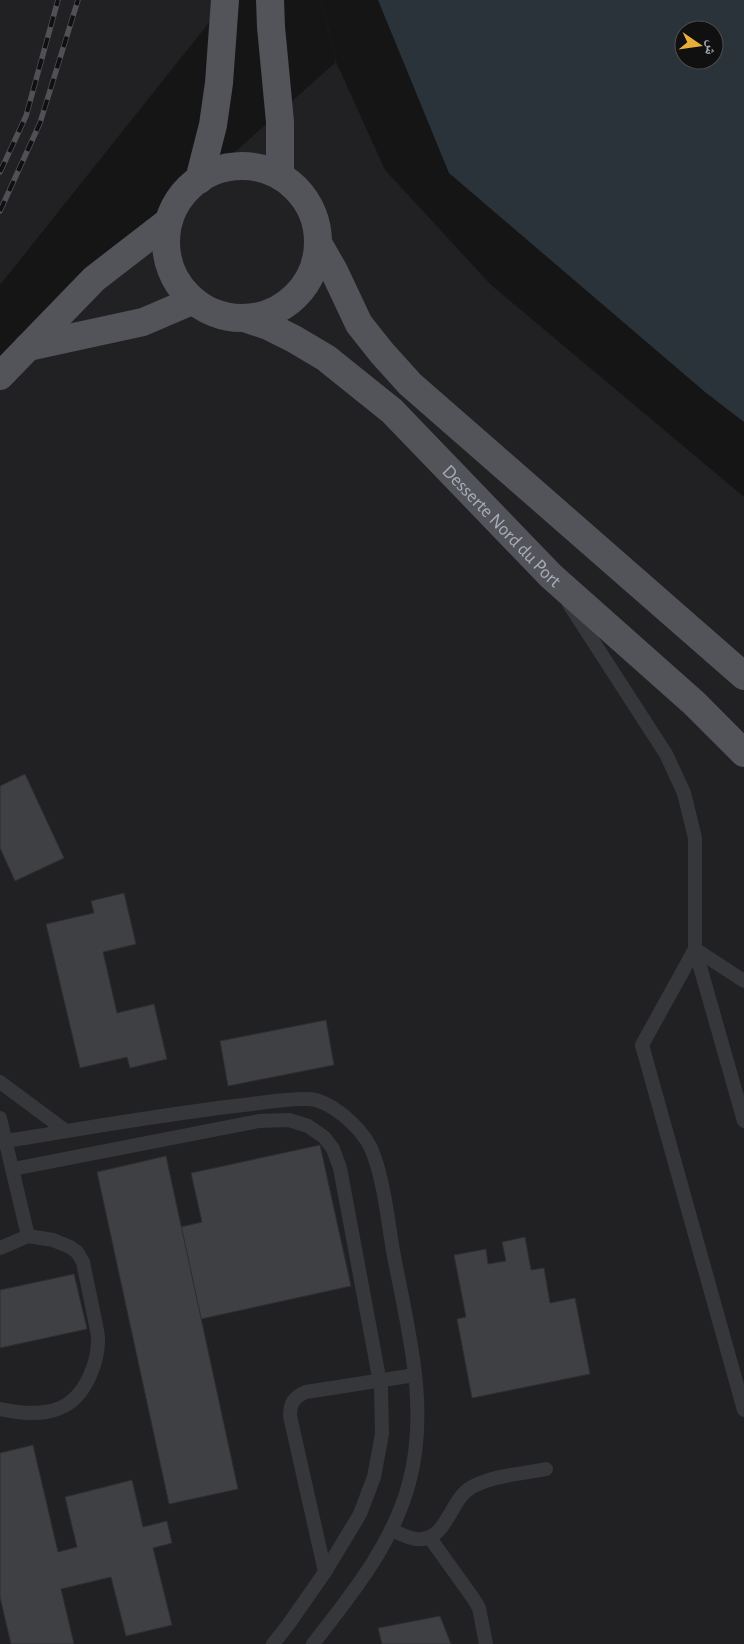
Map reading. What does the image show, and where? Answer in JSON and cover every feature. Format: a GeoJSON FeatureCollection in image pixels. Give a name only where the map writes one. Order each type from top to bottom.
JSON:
{"type":"FeatureCollection","features":[{"type":"Feature","properties":{"kind":"main road"},"geometry":{"type":"LineString","coordinates":[[199,180],[213,124],[219,83],[225,0]]}},
{"type":"Feature","properties":{"kind":"main road"},"geometry":{"type":"LineString","coordinates":[[270,0],[280,122],[280,176]]}},
{"type":"Feature","properties":{"kind":"main road"},"geometry":{"type":"LineString","coordinates":[[248,166],[265,169],[280,176],[304,198],[314,220],[318,243],[316,262],[309,280],[297,295],[282,307],[266,316],[247,319],[227,318],[209,312],[192,301],[180,288],[167,256],[166,238],[169,221],[176,205],[186,191],[214,171],[230,167],[248,166]]}},
{"type":"Feature","properties":{"kind":"main road"},"geometry":{"type":"LineString","coordinates":[[0,376],[94,280],[169,221]]}},
{"type":"Feature","properties":{"kind":"main road","name":"Desserte Nord du Port"},"geometry":{"type":"LineString","coordinates":[[318,243],[334,271],[359,324],[410,384],[744,676]]}},
{"type":"Feature","properties":{"kind":"main road"},"geometry":{"type":"LineString","coordinates":[[28,347],[94,331],[143,322],[192,301]]}},
{"type":"Feature","properties":{"kind":"main road","name":"Desserte Nord du Port"},"geometry":{"type":"LineString","coordinates":[[247,319],[268,326],[319,354],[392,411],[551,576],[694,703],[744,753]]}},
{"type":"Feature","properties":{"kind":"lane"},"geometry":{"type":"LineString","coordinates":[[551,576],[666,754],[684,793],[695,838],[695,949],[744,1121]]}},
{"type":"Feature","properties":{"kind":"lane"},"geometry":{"type":"LineString","coordinates":[[695,949],[744,981]]}},
{"type":"Feature","properties":{"kind":"lane"},"geometry":{"type":"LineString","coordinates":[[695,949],[642,1045],[744,1410]]}},
{"type":"Feature","properties":{"kind":"lane"},"geometry":{"type":"LineString","coordinates":[[0,1082],[66,1131]]}},
{"type":"Feature","properties":{"kind":"lane"},"geometry":{"type":"LineString","coordinates":[[6,1141],[220,1107],[314,1100],[339,1111],[359,1130],[374,1154],[382,1189],[415,1376],[418,1409],[416,1452],[410,1482],[391,1530],[371,1566],[313,1644]]}},
{"type":"Feature","properties":{"kind":"lane"},"geometry":{"type":"LineString","coordinates":[[255,1103],[259,1120]]}},
{"type":"Feature","properties":{"kind":"lane"},"geometry":{"type":"LineString","coordinates":[[0,1118],[28,1236]]}},
{"type":"Feature","properties":{"kind":"lane"},"geometry":{"type":"LineString","coordinates":[[13,1170],[259,1120],[289,1120],[308,1126],[324,1137],[333,1149],[340,1168],[380,1381],[382,1434],[374,1478],[360,1514],[325,1572],[273,1644]]}},
{"type":"Feature","properties":{"kind":"lane"},"geometry":{"type":"LineString","coordinates":[[0,1248],[28,1236],[53,1240],[70,1246],[81,1257],[98,1336],[98,1351],[88,1382],[74,1398],[61,1408],[42,1412],[22,1413],[0,1409]]}},
{"type":"Feature","properties":{"kind":"lane"},"geometry":{"type":"LineString","coordinates":[[325,1572],[290,1416],[293,1400],[306,1392],[415,1376]]}},
{"type":"Feature","properties":{"kind":"lane"},"geometry":{"type":"LineString","coordinates":[[391,1530],[416,1539],[430,1538],[441,1529],[458,1501],[469,1488],[486,1480],[546,1469]]}},
{"type":"Feature","properties":{"kind":"lane"},"geometry":{"type":"LineString","coordinates":[[430,1538],[479,1608],[486,1644]]}},
{"type":"Feature","properties":{"kind":"shaded area"},"geometry":{"type":"Polygon","coordinates":[[[0,0],[227,0],[0,285],[0,0]]]}},
{"type":"Feature","properties":{"kind":"shaded area"},"geometry":{"type":"Polygon","coordinates":[[[321,0],[744,0],[744,497],[491,285],[385,170],[336,62],[321,0]]]}},
{"type":"Feature","properties":{"kind":"shaded area"},"geometry":{"type":"Polygon","coordinates":[[[336,62],[385,170],[491,285],[744,497],[744,1644],[0,1644],[0,361],[336,62]]]}},
{"type":"Feature","properties":{"kind":"pier"},"geometry":{"type":"Polygon","coordinates":[[[321,0],[378,0],[449,173],[705,392],[744,422],[744,497],[491,285],[385,170],[336,62],[321,0]]]}},
{"type":"Feature","properties":{"kind":"building"},"geometry":{"type":"Polygon","coordinates":[[[25,774],[64,858],[15,881],[0,848],[0,786],[25,774]]]}},
{"type":"Feature","properties":{"kind":"building"},"geometry":{"type":"Polygon","coordinates":[[[124,893],[136,944],[103,952],[117,1013],[154,1004],[167,1059],[130,1068],[127,1057],[80,1068],[46,924],[94,913],[91,901],[124,893]]]}},
{"type":"Feature","properties":{"kind":"building"},"geometry":{"type":"Polygon","coordinates":[[[326,1020],[334,1065],[228,1086],[220,1041],[326,1020]]]}},
{"type":"Feature","properties":{"kind":"building"},"geometry":{"type":"Polygon","coordinates":[[[320,1145],[351,1286],[201,1319],[181,1227],[202,1222],[191,1173],[320,1145]]]}},
{"type":"Feature","properties":{"kind":"building"},"geometry":{"type":"Polygon","coordinates":[[[166,1156],[238,1489],[169,1504],[97,1172],[166,1156]]]}},
{"type":"Feature","properties":{"kind":"building"},"geometry":{"type":"Polygon","coordinates":[[[525,1237],[531,1270],[544,1268],[550,1303],[575,1298],[590,1374],[472,1398],[457,1319],[466,1317],[454,1255],[486,1249],[488,1264],[506,1261],[502,1242],[525,1237]]]}},
{"type":"Feature","properties":{"kind":"building"},"geometry":{"type":"Polygon","coordinates":[[[74,1274],[87,1329],[0,1348],[0,1290],[74,1274]]]}},
{"type":"Feature","properties":{"kind":"building"},"geometry":{"type":"Polygon","coordinates":[[[33,1445],[58,1552],[77,1547],[65,1497],[132,1480],[143,1527],[167,1521],[172,1543],[153,1548],[172,1625],[126,1636],[111,1577],[61,1589],[74,1644],[11,1644],[0,1597],[0,1453],[33,1445]]]}},
{"type":"Feature","properties":{"kind":"building"},"geometry":{"type":"Polygon","coordinates":[[[440,1616],[451,1644],[382,1644],[378,1628],[440,1616]]]}},
{"type":"Feature","properties":{"kind":"railway"},"geometry":{"type":"LineString","coordinates":[[0,172],[26,116],[58,0]]}},
{"type":"Feature","properties":{"kind":"railway"},"geometry":{"type":"LineString","coordinates":[[0,211],[40,123],[78,0]]}}]}
